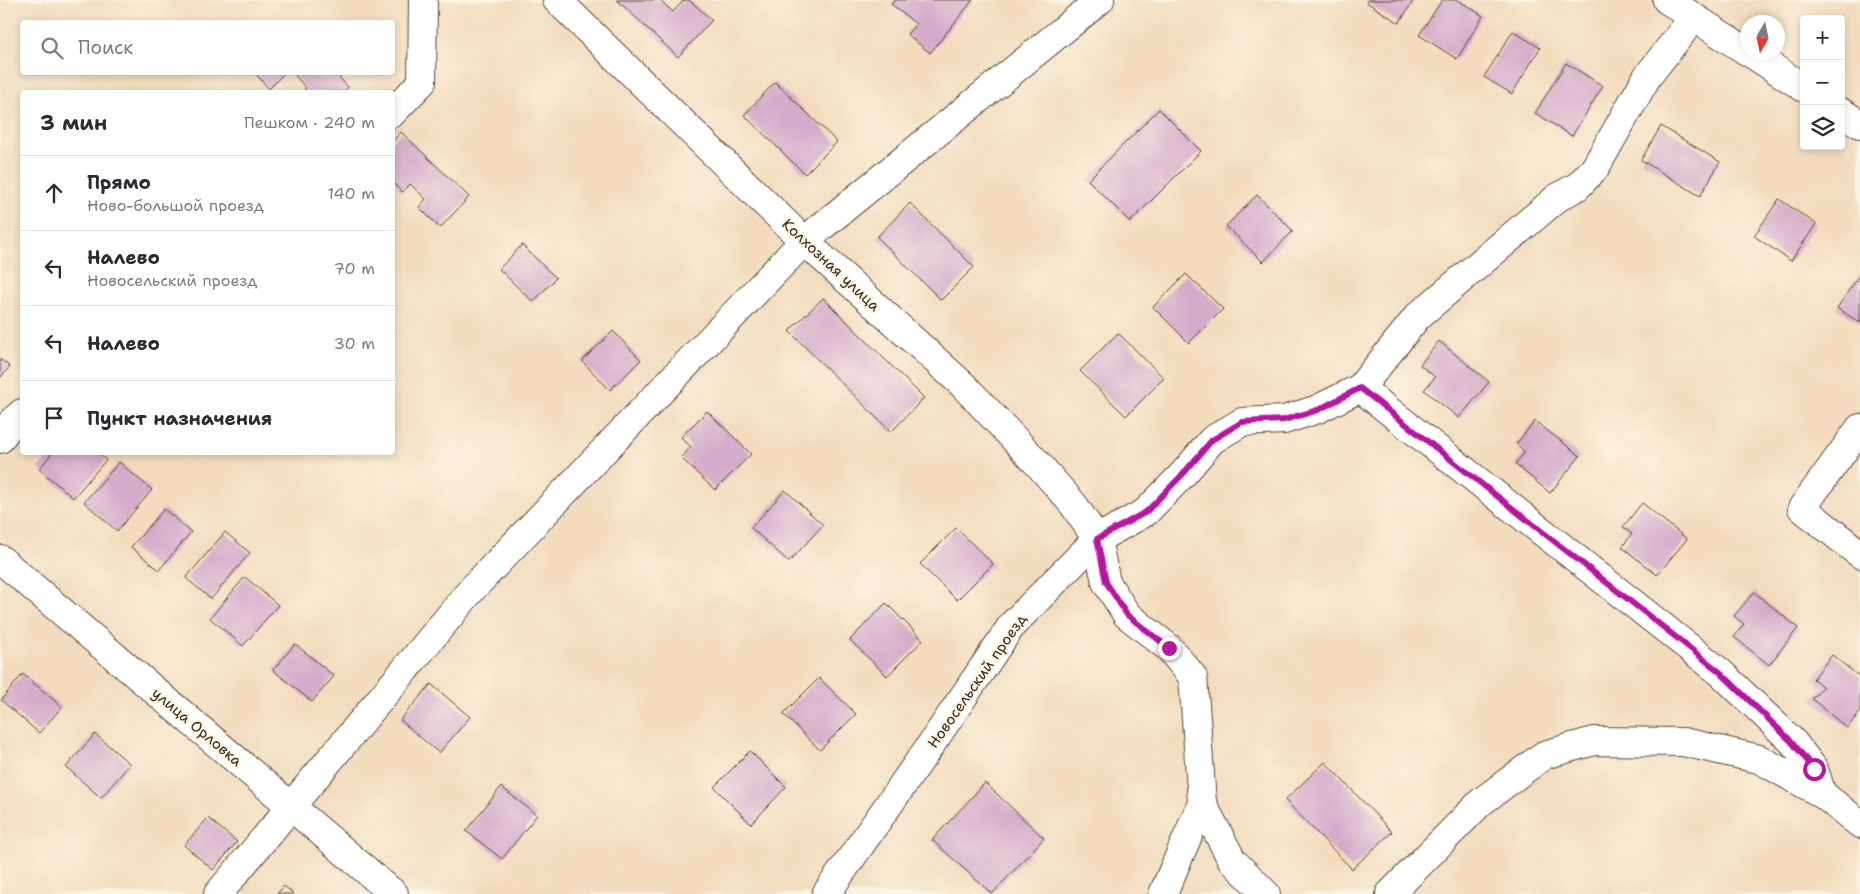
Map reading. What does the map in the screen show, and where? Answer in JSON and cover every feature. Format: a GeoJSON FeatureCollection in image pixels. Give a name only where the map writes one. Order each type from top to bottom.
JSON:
{"type":"FeatureCollection","features":[{"type":"Feature","properties":{"kind":"street"},"geometry":{"type":"LineString","coordinates":[[395,110],[422,82],[423,0]]}},
{"type":"Feature","properties":{"kind":"street"},"geometry":{"type":"LineString","coordinates":[[218,894],[289,806],[473,588],[804,241],[1100,0]]}},
{"type":"Feature","properties":{"kind":"street"},"geometry":{"type":"LineString","coordinates":[[1667,0],[1740,47]]}},
{"type":"Feature","properties":{"kind":"street","name":"Колхозная улица"},"geometry":{"type":"LineString","coordinates":[[567,4],[804,241],[964,386],[1074,504],[1097,539]]}},
{"type":"Feature","properties":{"kind":"street"},"geometry":{"type":"LineString","coordinates":[[1694,17],[1647,77],[1595,168],[1578,186],[1557,198],[1418,316],[1360,388],[1720,672],[1792,742],[1814,769],[1822,794]]}},
{"type":"Feature","properties":{"kind":"street"},"geometry":{"type":"LineString","coordinates":[[1760,60],[1800,85]]}},
{"type":"Feature","properties":{"kind":"street"},"geometry":{"type":"LineString","coordinates":[[1845,115],[1860,124]]}},
{"type":"Feature","properties":{"kind":"street","name":"Новосельский проезд"},"geometry":{"type":"LineString","coordinates":[[826,894],[1012,625],[1097,539],[1146,512],[1184,473],[1212,440],[1242,422],[1284,420],[1318,410],[1360,388]]}},
{"type":"Feature","properties":{"kind":"street"},"geometry":{"type":"LineString","coordinates":[[0,439],[12,422],[20,415]]}},
{"type":"Feature","properties":{"kind":"street"},"geometry":{"type":"LineString","coordinates":[[1860,428],[1802,508],[1860,554]]}},
{"type":"Feature","properties":{"kind":"street"},"geometry":{"type":"LineString","coordinates":[[1097,539],[1106,582],[1127,615],[1169,648],[1193,677],[1202,803],[1232,860],[1266,894]]}},
{"type":"Feature","properties":{"kind":"street","name":"улица Орловка"},"geometry":{"type":"LineString","coordinates":[[0,559],[394,894]]}},
{"type":"Feature","properties":{"kind":"street"},"geometry":{"type":"LineString","coordinates":[[1390,894],[1481,802],[1544,755],[1594,741],[1683,742],[1759,759],[1822,794],[1860,824]]}},
{"type":"Feature","properties":{"kind":"street"},"geometry":{"type":"LineString","coordinates":[[1164,894],[1202,803]]}},
{"type":"Feature","properties":{"kind":"building"},"geometry":{"type":"Polygon","coordinates":[[[617,0],[660,0],[673,12],[684,0],[689,0],[712,20],[678,57],[617,0]]]}},
{"type":"Feature","properties":{"kind":"building"},"geometry":{"type":"Polygon","coordinates":[[[895,0],[973,0],[930,53],[907,34],[916,24],[891,4],[895,0]]]}},
{"type":"Feature","properties":{"kind":"building"},"geometry":{"type":"Polygon","coordinates":[[[1368,0],[1414,0],[1399,23],[1366,2],[1368,0]]]}},
{"type":"Feature","properties":{"kind":"building"},"geometry":{"type":"Polygon","coordinates":[[[1442,0],[1458,0],[1483,16],[1457,59],[1419,35],[1442,0]]]}},
{"type":"Feature","properties":{"kind":"building"},"geometry":{"type":"Polygon","coordinates":[[[1513,31],[1540,48],[1512,94],[1484,77],[1513,31]]]}},
{"type":"Feature","properties":{"kind":"building"},"geometry":{"type":"Polygon","coordinates":[[[1566,63],[1603,86],[1572,136],[1535,113],[1566,63]]]}},
{"type":"Feature","properties":{"kind":"building"},"geometry":{"type":"Polygon","coordinates":[[[257,75],[282,75],[269,89],[257,75]]]}},
{"type":"Feature","properties":{"kind":"building"},"geometry":{"type":"Polygon","coordinates":[[[295,75],[337,75],[348,87],[345,90],[304,90],[306,88],[295,75]]]}},
{"type":"Feature","properties":{"kind":"building"},"geometry":{"type":"Polygon","coordinates":[[[775,82],[837,142],[805,174],[744,115],[775,82]]]}},
{"type":"Feature","properties":{"kind":"building"},"geometry":{"type":"Polygon","coordinates":[[[1159,109],[1201,151],[1130,222],[1088,180],[1159,109]]]}},
{"type":"Feature","properties":{"kind":"building"},"geometry":{"type":"Polygon","coordinates":[[[1661,126],[1720,162],[1700,196],[1641,160],[1661,126]]]}},
{"type":"Feature","properties":{"kind":"building"},"geometry":{"type":"Polygon","coordinates":[[[401,132],[469,197],[440,228],[419,207],[426,199],[410,184],[402,192],[395,185],[395,139],[401,132]]]}},
{"type":"Feature","properties":{"kind":"building"},"geometry":{"type":"Polygon","coordinates":[[[1257,195],[1293,231],[1263,262],[1226,226],[1257,195]]]}},
{"type":"Feature","properties":{"kind":"building"},"geometry":{"type":"Polygon","coordinates":[[[1779,199],[1816,224],[1791,261],[1754,236],[1779,199]]]}},
{"type":"Feature","properties":{"kind":"building"},"geometry":{"type":"Polygon","coordinates":[[[910,203],[974,267],[941,300],[877,237],[910,203]]]}},
{"type":"Feature","properties":{"kind":"building"},"geometry":{"type":"Polygon","coordinates":[[[522,245],[556,278],[533,302],[499,269],[522,245]]]}},
{"type":"Feature","properties":{"kind":"building"},"geometry":{"type":"Polygon","coordinates":[[[1186,274],[1223,309],[1189,343],[1153,307],[1186,274]]]}},
{"type":"Feature","properties":{"kind":"building"},"geometry":{"type":"Polygon","coordinates":[[[1860,274],[1860,323],[1837,308],[1860,274]]]}},
{"type":"Feature","properties":{"kind":"building"},"geometry":{"type":"Polygon","coordinates":[[[823,298],[924,398],[891,432],[789,331],[823,298]]]}},
{"type":"Feature","properties":{"kind":"building"},"geometry":{"type":"Polygon","coordinates":[[[613,331],[641,360],[610,390],[582,361],[613,331]]]}},
{"type":"Feature","properties":{"kind":"building"},"geometry":{"type":"Polygon","coordinates":[[[1118,333],[1164,378],[1126,416],[1080,371],[1118,333]]]}},
{"type":"Feature","properties":{"kind":"building"},"geometry":{"type":"Polygon","coordinates":[[[1439,341],[1489,382],[1459,418],[1424,390],[1435,377],[1420,365],[1439,341]]]}},
{"type":"Feature","properties":{"kind":"building"},"geometry":{"type":"Polygon","coordinates":[[[0,359],[10,367],[0,378],[0,359]]]}},
{"type":"Feature","properties":{"kind":"building"},"geometry":{"type":"Polygon","coordinates":[[[707,411],[751,454],[715,490],[681,458],[691,447],[681,437],[707,411]]]}},
{"type":"Feature","properties":{"kind":"building"},"geometry":{"type":"Polygon","coordinates":[[[1535,421],[1580,456],[1550,493],[1515,464],[1525,452],[1516,444],[1535,421]]]}},
{"type":"Feature","properties":{"kind":"building"},"geometry":{"type":"Polygon","coordinates":[[[51,455],[100,455],[106,460],[73,498],[39,469],[51,455]]]}},
{"type":"Feature","properties":{"kind":"building"},"geometry":{"type":"Polygon","coordinates":[[[119,462],[152,490],[117,531],[84,502],[119,462]]]}},
{"type":"Feature","properties":{"kind":"building"},"geometry":{"type":"Polygon","coordinates":[[[785,490],[823,525],[789,562],[751,528],[785,490]]]}},
{"type":"Feature","properties":{"kind":"building"},"geometry":{"type":"Polygon","coordinates":[[[1642,503],[1687,539],[1657,575],[1622,547],[1632,534],[1623,527],[1642,503]]]}},
{"type":"Feature","properties":{"kind":"building"},"geometry":{"type":"Polygon","coordinates":[[[164,509],[191,532],[159,570],[131,547],[164,509]]]}},
{"type":"Feature","properties":{"kind":"building"},"geometry":{"type":"Polygon","coordinates":[[[956,528],[993,564],[957,600],[920,564],[956,528]]]}},
{"type":"Feature","properties":{"kind":"building"},"geometry":{"type":"Polygon","coordinates":[[[225,532],[250,553],[211,599],[186,578],[225,532]]]}},
{"type":"Feature","properties":{"kind":"building"},"geometry":{"type":"Polygon","coordinates":[[[245,577],[278,605],[243,646],[210,618],[245,577]]]}},
{"type":"Feature","properties":{"kind":"building"},"geometry":{"type":"Polygon","coordinates":[[[1754,592],[1798,628],[1769,665],[1734,637],[1744,624],[1734,616],[1754,592]]]}},
{"type":"Feature","properties":{"kind":"building"},"geometry":{"type":"Polygon","coordinates":[[[886,603],[923,640],[887,676],[850,640],[886,603]]]}},
{"type":"Feature","properties":{"kind":"building"},"geometry":{"type":"Polygon","coordinates":[[[295,644],[334,676],[312,702],[273,670],[295,644]]]}},
{"type":"Feature","properties":{"kind":"building"},"geometry":{"type":"Polygon","coordinates":[[[1832,655],[1860,677],[1860,712],[1847,728],[1812,699],[1823,687],[1813,679],[1832,655]]]}},
{"type":"Feature","properties":{"kind":"building"},"geometry":{"type":"Polygon","coordinates":[[[23,674],[62,707],[39,733],[1,700],[23,674]]]}},
{"type":"Feature","properties":{"kind":"building"},"geometry":{"type":"Polygon","coordinates":[[[819,678],[856,714],[820,750],[783,714],[819,678]]]}},
{"type":"Feature","properties":{"kind":"building"},"geometry":{"type":"Polygon","coordinates":[[[431,684],[470,717],[439,753],[400,720],[431,684]]]}},
{"type":"Feature","properties":{"kind":"building"},"geometry":{"type":"Polygon","coordinates":[[[95,734],[130,764],[101,798],[66,767],[95,734]]]}},
{"type":"Feature","properties":{"kind":"building"},"geometry":{"type":"Polygon","coordinates":[[[750,751],[786,787],[751,824],[714,787],[750,751]]]}},
{"type":"Feature","properties":{"kind":"building"},"geometry":{"type":"Polygon","coordinates":[[[1325,762],[1392,832],[1352,869],[1285,800],[1325,762]]]}},
{"type":"Feature","properties":{"kind":"building"},"geometry":{"type":"Polygon","coordinates":[[[985,783],[1044,838],[992,894],[932,840],[985,783]]]}},
{"type":"Feature","properties":{"kind":"building"},"geometry":{"type":"Polygon","coordinates":[[[501,787],[537,815],[502,859],[466,831],[501,787]]]}},
{"type":"Feature","properties":{"kind":"building"},"geometry":{"type":"Polygon","coordinates":[[[208,818],[237,842],[213,870],[184,845],[208,818]]]}},
{"type":"Feature","properties":{"kind":"building"},"geometry":{"type":"Polygon","coordinates":[[[284,886],[294,894],[277,894],[284,886]]]}},
{"type":"Feature","properties":{"kind":"route"},"geometry":{"type":"LineString","coordinates":[[1169,648],[1127,615],[1106,582],[1097,539],[1146,512],[1184,473],[1212,440],[1242,422],[1284,420],[1318,410],[1360,388],[1720,672],[1792,742],[1814,769]]}}]}
